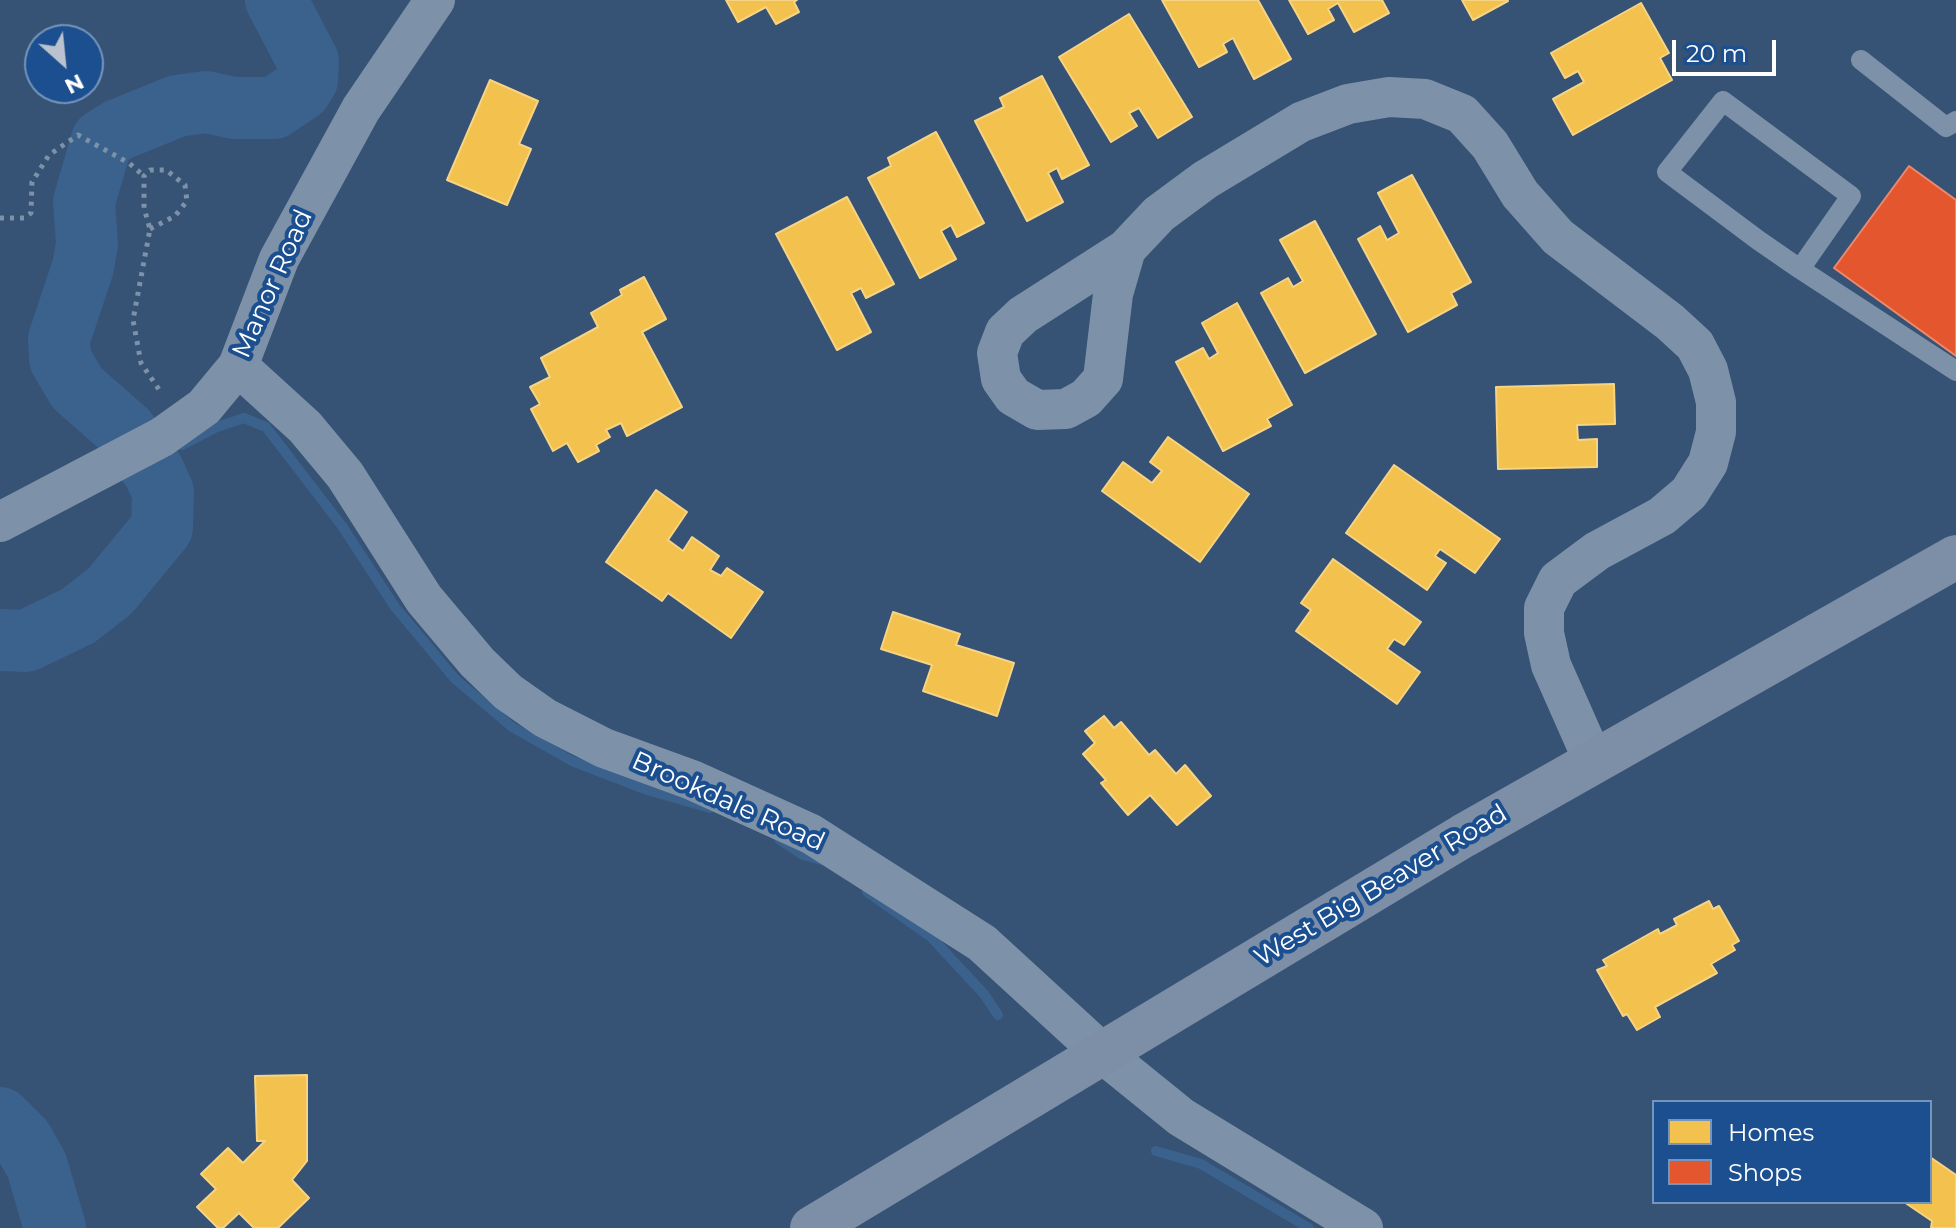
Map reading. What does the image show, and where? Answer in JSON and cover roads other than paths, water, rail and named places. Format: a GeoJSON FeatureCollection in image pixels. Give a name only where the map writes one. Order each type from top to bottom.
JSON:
{"type":"FeatureCollection","features":[{"type":"Feature","properties":{"kind":"main road","name":"West Big Beaver Road"},"geometry":{"type":"LineString","coordinates":[[812,1228],[1593,760],[1956,557]]}},
{"type":"Feature","properties":{"kind":"street","name":"Manor Road"},"geometry":{"type":"LineString","coordinates":[[0,522],[175,428],[238,366],[261,299],[323,178],[391,61],[435,0]]}},
{"type":"Feature","properties":{"kind":"street"},"geometry":{"type":"LineString","coordinates":[[1126,249],[1159,214],[1205,180],[1301,122],[1348,104],[1389,97],[1425,99],[1462,114],[1490,145],[1520,194],[1558,237],[1670,322],[1695,345],[1708,370],[1716,402],[1716,432],[1708,463],[1689,493],[1662,516],[1597,551],[1558,580],[1544,608],[1544,633],[1551,665],[1593,760]]}},
{"type":"Feature","properties":{"kind":"street","name":"Brookdale Road"},"geometry":{"type":"LineString","coordinates":[[238,366],[305,427],[345,475],[424,599],[477,662],[508,692],[545,718],[604,748],[692,780],[811,834],[982,943],[1102,1053],[1181,1117],[1363,1228]]}},
{"type":"Feature","properties":{"kind":"lane"},"geometry":{"type":"LineString","coordinates":[[1861,60],[1953,127]]}},
{"type":"Feature","properties":{"kind":"lane"},"geometry":{"type":"LineString","coordinates":[[1800,269],[1851,196],[1723,101],[1667,172],[1800,269],[1956,371]]}},
{"type":"Feature","properties":{"kind":"waterway"},"geometry":{"type":"LineString","coordinates":[[0,640],[26,641],[78,616],[110,591],[162,528],[163,492],[154,472],[126,431],[77,388],[60,359],[59,339],[83,267],[87,244],[84,202],[102,140],[118,130],[177,106],[206,102],[234,108],[274,108],[301,90],[307,80],[308,61],[276,0]]}},
{"type":"Feature","properties":{"kind":"waterway"},"geometry":{"type":"LineString","coordinates":[[182,445],[217,427],[244,418],[266,427],[342,526],[395,607],[455,679],[512,727],[572,761],[647,790],[710,808]]}},
{"type":"Feature","properties":{"kind":"waterway"},"geometry":{"type":"LineString","coordinates":[[151,467],[164,455]]}},
{"type":"Feature","properties":{"kind":"waterway"},"geometry":{"type":"LineString","coordinates":[[779,839],[803,855],[821,860]]}},
{"type":"Feature","properties":{"kind":"waterway"},"geometry":{"type":"LineString","coordinates":[[867,892],[931,937],[984,994],[998,1015]]}},
{"type":"Feature","properties":{"kind":"waterway"},"geometry":{"type":"LineString","coordinates":[[0,1118],[23,1141],[37,1166],[55,1228]]}},
{"type":"Feature","properties":{"kind":"waterway"},"geometry":{"type":"LineString","coordinates":[[1156,1151],[1201,1164],[1309,1228]]}}]}
